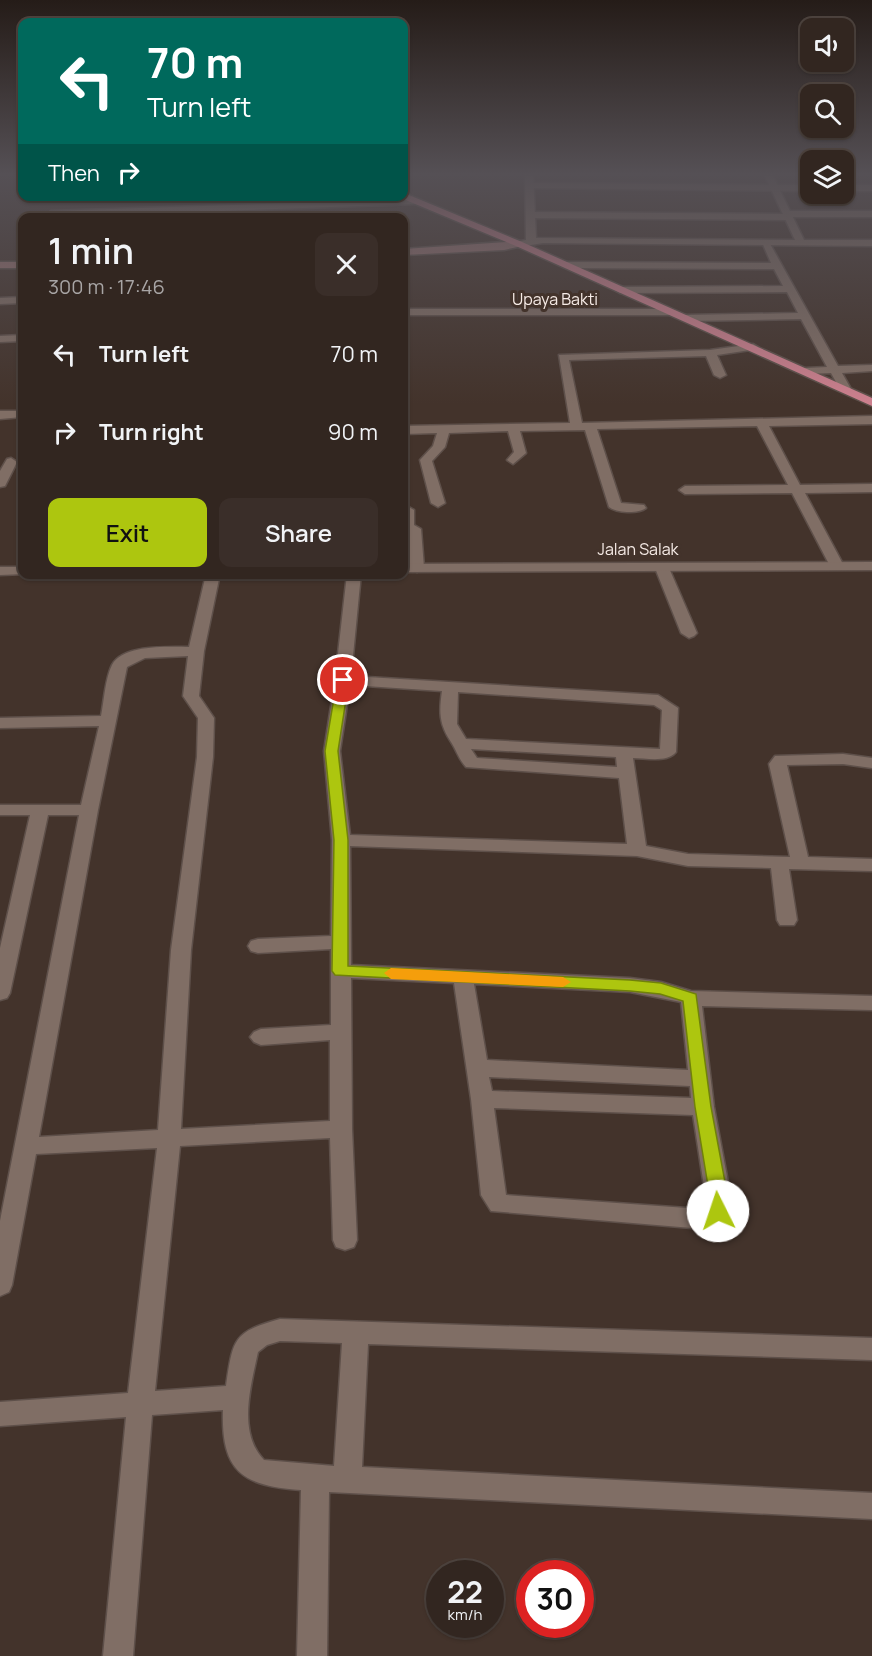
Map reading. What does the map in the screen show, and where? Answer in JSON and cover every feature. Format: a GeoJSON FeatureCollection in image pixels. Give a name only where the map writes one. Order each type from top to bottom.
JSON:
{"type":"FeatureCollection","features":[{"type":"Feature","properties":{"kind":"highway"},"geometry":{"type":"LineString","coordinates":[[531,249],[872,402]]}},
{"type":"Feature","properties":{"kind":"main road"},"geometry":{"type":"LineString","coordinates":[[408,252],[458,249]]}},
{"type":"Feature","properties":{"kind":"main road"},"geometry":{"type":"LineString","coordinates":[[0,265],[18,265]]}},
{"type":"Feature","properties":{"kind":"street"},"geometry":{"type":"LineString","coordinates":[[768,249],[788,290],[845,389]]}},
{"type":"Feature","properties":{"kind":"street"},"geometry":{"type":"LineString","coordinates":[[566,265],[776,266]]}},
{"type":"Feature","properties":{"kind":"street"},"geometry":{"type":"LineString","coordinates":[[620,290],[788,290]]}},
{"type":"Feature","properties":{"kind":"street"},"geometry":{"type":"LineString","coordinates":[[0,301],[18,300]]}},
{"type":"Feature","properties":{"kind":"street","name":"Upaya Bakti"},"geometry":{"type":"LineString","coordinates":[[408,312],[588,314],[670,312]]}},
{"type":"Feature","properties":{"kind":"street"},"geometry":{"type":"LineString","coordinates":[[686,318],[804,316]]}},
{"type":"Feature","properties":{"kind":"street"},"geometry":{"type":"LineString","coordinates":[[0,339],[18,338]]}},
{"type":"Feature","properties":{"kind":"street"},"geometry":{"type":"LineString","coordinates":[[639,508],[616,507],[583,428],[563,357],[710,353],[753,347]]}},
{"type":"Feature","properties":{"kind":"street"},"geometry":{"type":"LineString","coordinates":[[710,353],[720,375]]}},
{"type":"Feature","properties":{"kind":"street"},"geometry":{"type":"LineString","coordinates":[[806,371],[872,368]]}},
{"type":"Feature","properties":{"kind":"street"},"geometry":{"type":"LineString","coordinates":[[0,415],[18,414]]}},
{"type":"Feature","properties":{"kind":"street"},"geometry":{"type":"LineString","coordinates":[[408,430],[872,420]]}},
{"type":"Feature","properties":{"kind":"street"},"geometry":{"type":"LineString","coordinates":[[761,423],[794,489],[837,566]]}},
{"type":"Feature","properties":{"kind":"street"},"geometry":{"type":"LineString","coordinates":[[513,429],[520,453],[513,460]]}},
{"type":"Feature","properties":{"kind":"street"},"geometry":{"type":"LineString","coordinates":[[438,503],[426,460],[440,447],[444,430]]}},
{"type":"Feature","properties":{"kind":"street"},"geometry":{"type":"LineString","coordinates":[[0,483],[11,462]]}},
{"type":"Feature","properties":{"kind":"street"},"geometry":{"type":"LineString","coordinates":[[685,490],[872,488]]}},
{"type":"Feature","properties":{"kind":"street"},"geometry":{"type":"LineString","coordinates":[[408,528],[414,529],[410,568]]}},
{"type":"Feature","properties":{"kind":"street","name":"Jalan Salak"},"geometry":{"type":"LineString","coordinates":[[410,568],[872,566]]}},
{"type":"Feature","properties":{"kind":"street"},"geometry":{"type":"LineString","coordinates":[[662,568],[689,633]]}},
{"type":"Feature","properties":{"kind":"street"},"geometry":{"type":"LineString","coordinates":[[0,571],[18,571]]}},
{"type":"Feature","properties":{"kind":"street"},"geometry":{"type":"LineString","coordinates":[[118,1656],[140,1405],[169,1139],[181,950],[205,757],[206,718],[191,696],[196,651],[212,579]]}},
{"type":"Feature","properties":{"kind":"street"},"geometry":{"type":"LineString","coordinates":[[345,1240],[341,1129],[341,840],[332,751],[343,680],[353,579]]}},
{"type":"Feature","properties":{"kind":"street"},"geometry":{"type":"LineString","coordinates":[[0,1285],[89,810],[120,665],[123,661],[140,654],[196,651]]}},
{"type":"Feature","properties":{"kind":"street"},"geometry":{"type":"LineString","coordinates":[[343,680],[652,699],[670,708],[668,752],[624,753],[461,744]]}},
{"type":"Feature","properties":{"kind":"street"},"geometry":{"type":"LineString","coordinates":[[451,687],[447,722],[451,732],[461,744],[463,754],[472,763],[627,773]]}},
{"type":"Feature","properties":{"kind":"street"},"geometry":{"type":"LineString","coordinates":[[0,723],[108,721]]}},
{"type":"Feature","properties":{"kind":"street"},"geometry":{"type":"LineString","coordinates":[[624,753],[637,850]]}},
{"type":"Feature","properties":{"kind":"street"},"geometry":{"type":"LineString","coordinates":[[800,862],[778,764],[781,760],[843,759],[872,763]]}},
{"type":"Feature","properties":{"kind":"street"},"geometry":{"type":"LineString","coordinates":[[0,810],[89,810]]}},
{"type":"Feature","properties":{"kind":"street"},"geometry":{"type":"LineString","coordinates":[[0,990],[40,810]]}},
{"type":"Feature","properties":{"kind":"street"},"geometry":{"type":"LineString","coordinates":[[341,840],[637,850],[681,860],[872,865]]}},
{"type":"Feature","properties":{"kind":"street"},"geometry":{"type":"LineString","coordinates":[[779,861],[787,920]]}},
{"type":"Feature","properties":{"kind":"street"},"geometry":{"type":"LineString","coordinates":[[258,946],[340,942]]}},
{"type":"Feature","properties":{"kind":"street"},"geometry":{"type":"LineString","coordinates":[[340,971],[630,986],[661,989],[691,998],[872,1003]]}},
{"type":"Feature","properties":{"kind":"street"},"geometry":{"type":"LineString","coordinates":[[463,977],[478,1068],[493,1195],[499,1204],[704,1219],[718,1211],[719,1198],[703,1107],[702,1079],[691,998]]}},
{"type":"Feature","properties":{"kind":"street"},"geometry":{"type":"LineString","coordinates":[[261,1036],[341,1032]]}},
{"type":"Feature","properties":{"kind":"street"},"geometry":{"type":"LineString","coordinates":[[478,1068],[702,1079]]}},
{"type":"Feature","properties":{"kind":"street"},"geometry":{"type":"LineString","coordinates":[[482,1100],[703,1107]]}},
{"type":"Feature","properties":{"kind":"street"},"geometry":{"type":"LineString","coordinates":[[27,1146],[341,1129]]}},
{"type":"Feature","properties":{"kind":"street"},"geometry":{"type":"LineString","coordinates":[[872,1349],[279,1330],[259,1336],[246,1346],[236,1397],[238,1448],[256,1472],[347,1480],[872,1506]]}},
{"type":"Feature","properties":{"kind":"street"},"geometry":{"type":"LineString","coordinates":[[347,1480],[356,1332]]}},
{"type":"Feature","properties":{"kind":"street"},"geometry":{"type":"LineString","coordinates":[[0,1414],[236,1397]]}},
{"type":"Feature","properties":{"kind":"street"},"geometry":{"type":"LineString","coordinates":[[312,1656],[315,1478]]}},
{"type":"Feature","properties":{"kind":"slow traffic"},"geometry":{"type":"LineString","coordinates":[[391,973],[563,982]]}},
{"type":"Feature","properties":{"kind":"route"},"geometry":{"type":"LineString","coordinates":[[343,680],[334,726],[332,751],[341,840],[340,971],[630,986],[661,989],[691,998],[702,1079],[703,1107],[719,1198],[718,1211]]}}]}
